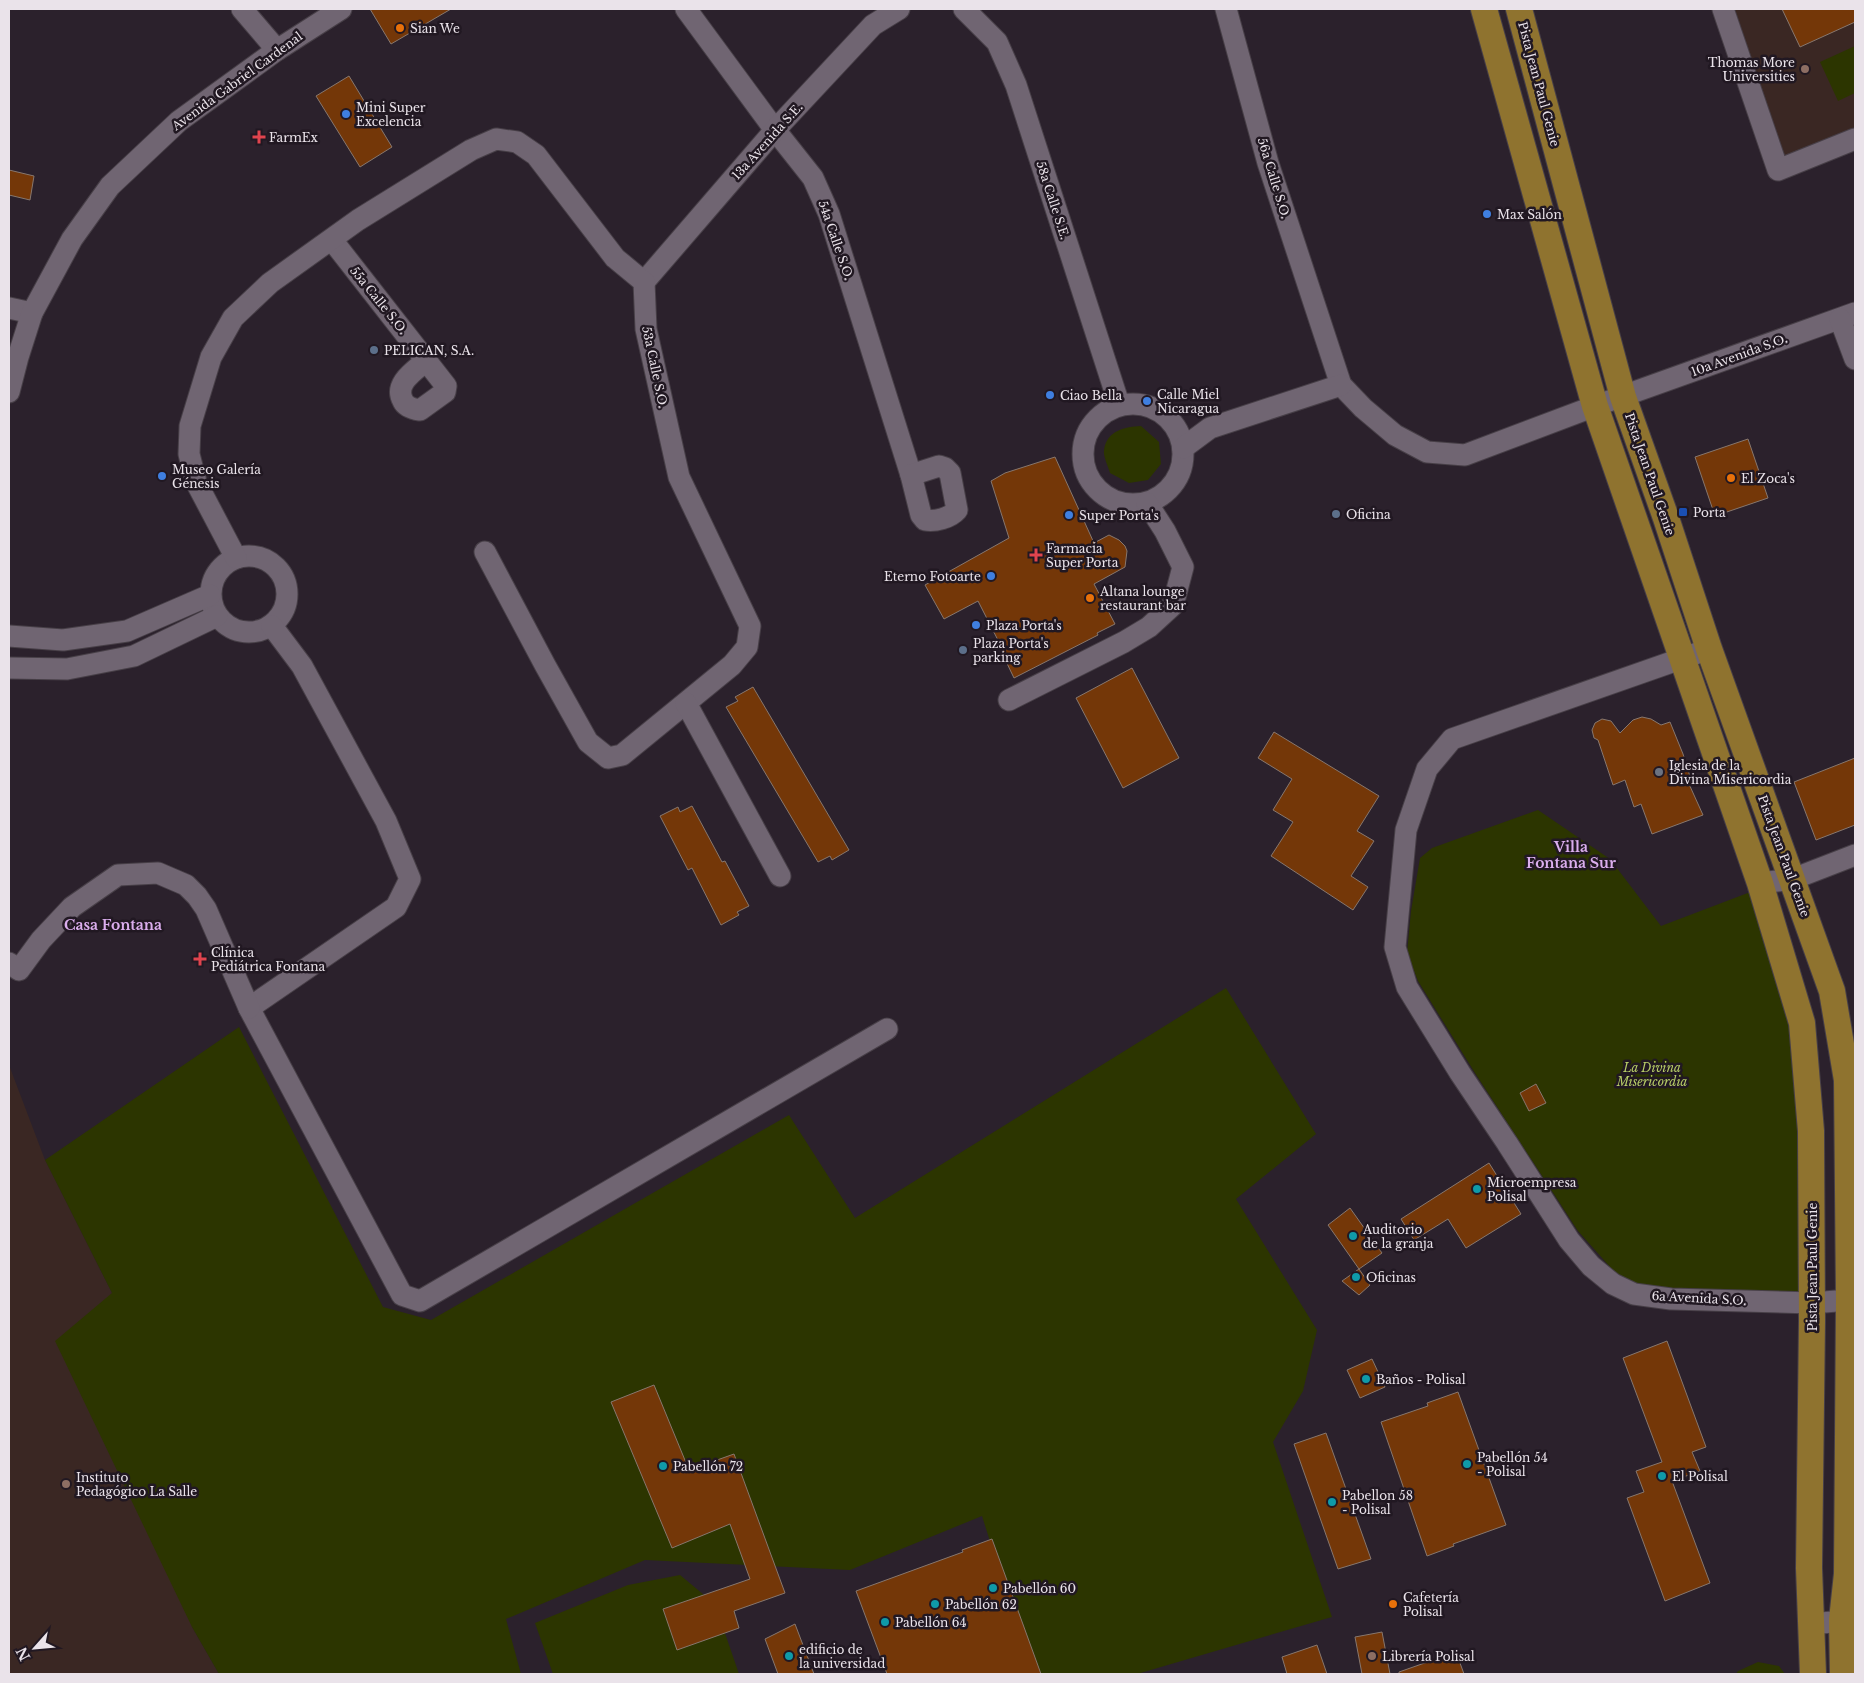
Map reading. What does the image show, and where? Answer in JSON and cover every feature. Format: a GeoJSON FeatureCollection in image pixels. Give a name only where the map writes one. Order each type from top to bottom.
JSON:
{"type":"FeatureCollection","features":[{"type":"Feature","properties":{"kind":"main road","name":"Pista Jean Paul Genie"},"geometry":{"type":"LineString","coordinates":[[1484,9],[1595,406],[1760,883],[1802,1023],[1810,1131],[1812,1303],[1809,1568],[1813,1674]]}},
{"type":"Feature","properties":{"kind":"main road","name":"Pista Jean Paul Genie"},"geometry":{"type":"LineString","coordinates":[[1519,9],[1623,397],[1666,518],[1709,649],[1832,991],[1847,1080],[1849,1300],[1847,1574],[1849,1620],[1843,1674]]}},
{"type":"Feature","properties":{"kind":"street"},"geometry":{"type":"LineString","coordinates":[[242,9],[277,50]]}},
{"type":"Feature","properties":{"kind":"street","name":"Avenida Gabriel Cardenal"},"geometry":{"type":"LineString","coordinates":[[9,392],[32,312],[72,239],[110,186],[180,121],[277,50],[341,9]]}},
{"type":"Feature","properties":{"kind":"street","name":"54a Calle S.O."},"geometry":{"type":"LineString","coordinates":[[686,9],[775,130],[813,178],[830,214],[911,475]]}},
{"type":"Feature","properties":{"kind":"street","name":"13a Avenida S.E."},"geometry":{"type":"LineString","coordinates":[[644,282],[775,130],[873,25],[899,9]]}},
{"type":"Feature","properties":{"kind":"street","name":"58a Calle S.E."},"geometry":{"type":"LineString","coordinates":[[964,9],[997,42],[1016,85],[1119,404]]}},
{"type":"Feature","properties":{"kind":"street","name":"56a Calle S.O."},"geometry":{"type":"LineString","coordinates":[[1226,9],[1268,164],[1341,385]]}},
{"type":"Feature","properties":{"kind":"street"},"geometry":{"type":"LineString","coordinates":[[1723,9],[1778,170],[1855,139]]}},
{"type":"Feature","properties":{"kind":"street"},"geometry":{"type":"LineString","coordinates":[[236,558],[196,482],[189,454],[190,426],[211,357],[233,318],[270,284],[358,220],[471,150],[496,140],[517,142],[536,155],[615,258],[644,282]]}},
{"type":"Feature","properties":{"kind":"street","name":"55a Calle S.O."},"geometry":{"type":"LineString","coordinates":[[332,240],[427,360]]}},
{"type":"Feature","properties":{"kind":"street","name":"53a Calle S.O."},"geometry":{"type":"LineString","coordinates":[[644,282],[646,329],[679,477],[750,626],[747,647],[732,665],[686,703]]}},
{"type":"Feature","properties":{"kind":"street"},"geometry":{"type":"LineString","coordinates":[[9,308],[32,312]]}},
{"type":"Feature","properties":{"kind":"street"},"geometry":{"type":"LineString","coordinates":[[1848,316],[1855,359]]}},
{"type":"Feature","properties":{"kind":"street","name":"10a Avenida S.O."},"geometry":{"type":"LineString","coordinates":[[1341,385],[1363,408],[1395,435],[1427,452],[1465,455],[1595,406],[1848,316]]}},
{"type":"Feature","properties":{"kind":"street"},"geometry":{"type":"LineString","coordinates":[[1183,448],[1210,428],[1341,385]]}},
{"type":"Feature","properties":{"kind":"street"},"geometry":{"type":"LineString","coordinates":[[1136,402],[1154,407],[1168,417],[1178,431],[1183,448],[1182,466],[1175,482],[1162,495],[1147,503],[1129,504],[1112,500],[1097,490],[1087,476],[1082,458],[1083,441],[1091,425],[1103,412],[1119,404],[1136,402]]}},
{"type":"Feature","properties":{"kind":"street"},"geometry":{"type":"LineString","coordinates":[[1009,700],[1124,642],[1149,627],[1174,605],[1183,567],[1165,531],[1147,503]]}},
{"type":"Feature","properties":{"kind":"street"},"geometry":{"type":"LineString","coordinates":[[485,552],[588,742],[608,758],[622,755],[686,703],[780,876]]}},
{"type":"Feature","properties":{"kind":"street"},"geometry":{"type":"LineString","coordinates":[[254,556],[277,567],[287,587],[287,602],[283,613],[272,626],[258,632],[242,633],[231,629],[217,616],[210,595],[215,576],[222,566],[236,558],[254,556]]}},
{"type":"Feature","properties":{"kind":"street"},"geometry":{"type":"LineString","coordinates":[[9,636],[63,640],[127,631],[210,595]]}},
{"type":"Feature","properties":{"kind":"street"},"geometry":{"type":"LineString","coordinates":[[9,668],[67,669],[134,656],[217,616]]}},
{"type":"Feature","properties":{"kind":"street"},"geometry":{"type":"LineString","coordinates":[[249,1008],[396,907],[410,879],[386,820],[302,666],[272,626]]}},
{"type":"Feature","properties":{"kind":"street","name":"6a Avenida S.O."},"geometry":{"type":"LineString","coordinates":[[1709,649],[1452,739],[1427,769],[1406,830],[1395,947],[1407,987],[1460,1074],[1570,1240],[1598,1272],[1613,1284],[1634,1294],[1671,1299],[1812,1303],[1849,1300]]}},
{"type":"Feature","properties":{"kind":"street"},"geometry":{"type":"LineString","coordinates":[[1760,883],[1793,879],[1855,855]]}},
{"type":"Feature","properties":{"kind":"street"},"geometry":{"type":"LineString","coordinates":[[9,962],[19,970],[41,940],[72,907],[118,875],[158,873],[186,885],[198,896],[206,909],[249,1008],[402,1295],[420,1301],[887,1029]]}},
{"type":"Feature","properties":{"kind":"street"},"geometry":{"type":"LineString","coordinates":[[1810,1624],[1849,1620]]}},
{"type":"Feature","properties":{"kind":"shaded area","name":"Thomas More Universities"},"geometry":{"type":"Polygon","coordinates":[[[1735,9],[1855,9],[1855,129],[1783,160],[1735,9]]]}},
{"type":"Feature","properties":{"kind":"shaded area","name":"Instituto Pedagógico La Salle"},"geometry":{"type":"Polygon","coordinates":[[[9,1065],[45,1160],[112,1293],[192,1627],[219,1674],[9,1674],[9,1065]]]}},
{"type":"Feature","properties":{"kind":"green space"},"geometry":{"type":"Polygon","coordinates":[[[1855,46],[1855,93],[1838,101],[1820,62],[1855,46]]]}},
{"type":"Feature","properties":{"kind":"green space"},"geometry":{"type":"Polygon","coordinates":[[[1141,426],[1159,442],[1161,464],[1148,480],[1129,483],[1110,473],[1104,450],[1106,443],[1113,434],[1129,427],[1141,426]]]}},
{"type":"Feature","properties":{"kind":"green space","name":"La Divina Misericordia"},"geometry":{"type":"Polygon","coordinates":[[[1538,810],[1610,859],[1661,926],[1753,891],[1796,1023],[1804,1292],[1639,1287],[1619,1277],[1578,1231],[1475,1073],[1418,981],[1407,953],[1411,911],[1420,858],[1432,848],[1538,810]]]}},
{"type":"Feature","properties":{"kind":"green space"},"geometry":{"type":"Polygon","coordinates":[[[1226,988],[1316,1134],[1236,1199],[1317,1330],[1303,1391],[1273,1442],[1332,1617],[1137,1674],[1032,1674],[982,1516],[850,1570],[645,1560],[506,1619],[521,1674],[219,1674],[192,1627],[55,1341],[112,1293],[45,1160],[239,1027],[383,1307],[431,1320],[789,1115],[855,1218],[1226,988]]]}},
{"type":"Feature","properties":{"kind":"green space"},"geometry":{"type":"Polygon","coordinates":[[[680,1575],[715,1604],[739,1674],[553,1674],[535,1623],[628,1585],[680,1575]]]}},
{"type":"Feature","properties":{"kind":"green space"},"geometry":{"type":"Polygon","coordinates":[[[1758,1662],[1779,1666],[1785,1674],[1736,1674],[1738,1671],[1758,1662]]]}},
{"type":"Feature","properties":{"kind":"building","name":"Sian We"},"geometry":{"type":"Polygon","coordinates":[[[370,9],[451,9],[391,44],[370,9]]]}},
{"type":"Feature","properties":{"kind":"building"},"geometry":{"type":"Polygon","coordinates":[[[1782,9],[1855,9],[1855,22],[1800,47],[1782,9]]]}},
{"type":"Feature","properties":{"kind":"building"},"geometry":{"type":"Polygon","coordinates":[[[349,76],[392,147],[360,167],[316,96],[349,76]]]}},
{"type":"Feature","properties":{"kind":"building"},"geometry":{"type":"Polygon","coordinates":[[[9,170],[34,176],[30,200],[9,195],[9,170]]]}},
{"type":"Feature","properties":{"kind":"building","name":"El Zoca's"},"geometry":{"type":"Polygon","coordinates":[[[1748,439],[1768,498],[1715,516],[1695,457],[1748,439]]]}},
{"type":"Feature","properties":{"kind":"building"},"geometry":{"type":"Polygon","coordinates":[[[1055,457],[1094,543],[1109,535],[1119,540],[1127,551],[1125,567],[1094,584],[1115,624],[1097,633],[1098,635],[1014,678],[1002,653],[1004,652],[978,601],[944,619],[925,585],[1009,538],[991,481],[1005,473],[1055,457]]]}},
{"type":"Feature","properties":{"kind":"building"},"geometry":{"type":"Polygon","coordinates":[[[1132,668],[1179,758],[1123,788],[1076,698],[1132,668]]]}},
{"type":"Feature","properties":{"kind":"building"},"geometry":{"type":"Polygon","coordinates":[[[753,687],[849,850],[832,860],[830,856],[818,862],[726,707],[738,701],[735,697],[753,687]]]}},
{"type":"Feature","properties":{"kind":"building","name":"Iglesia de la Divina Misericordia"},"geometry":{"type":"Polygon","coordinates":[[[1642,717],[1651,719],[1661,725],[1670,722],[1692,783],[1689,784],[1703,815],[1652,834],[1641,804],[1634,807],[1625,780],[1613,785],[1598,740],[1594,738],[1592,730],[1595,723],[1602,719],[1611,721],[1620,733],[1633,720],[1642,717]]]}},
{"type":"Feature","properties":{"kind":"building"},"geometry":{"type":"Polygon","coordinates":[[[1274,732],[1379,796],[1357,831],[1374,841],[1351,876],[1368,887],[1353,910],[1271,856],[1293,822],[1273,810],[1292,779],[1258,758],[1274,732]]]}},
{"type":"Feature","properties":{"kind":"building"},"geometry":{"type":"Polygon","coordinates":[[[1855,758],[1855,825],[1816,840],[1794,782],[1855,758]]]}},
{"type":"Feature","properties":{"kind":"building"},"geometry":{"type":"Polygon","coordinates":[[[692,806],[722,862],[725,861],[749,906],[737,912],[739,915],[721,925],[692,868],[688,870],[660,816],[678,807],[680,812],[692,806]]]}},
{"type":"Feature","properties":{"kind":"building"},"geometry":{"type":"Polygon","coordinates":[[[1536,1084],[1546,1103],[1529,1111],[1520,1093],[1536,1084]]]}},
{"type":"Feature","properties":{"kind":"building","name":"Microempresa Polisal"},"geometry":{"type":"Polygon","coordinates":[[[1489,1163],[1521,1214],[1466,1248],[1448,1219],[1414,1240],[1401,1219],[1489,1163]]]}},
{"type":"Feature","properties":{"kind":"building","name":"Auditorio de la granja"},"geometry":{"type":"Polygon","coordinates":[[[1350,1208],[1382,1253],[1359,1269],[1328,1225],[1350,1208]]]}},
{"type":"Feature","properties":{"kind":"building","name":"Oficinas"},"geometry":{"type":"Polygon","coordinates":[[[1359,1269],[1370,1285],[1359,1295],[1342,1281],[1359,1269]]]}},
{"type":"Feature","properties":{"kind":"building","name":"El Polisal"},"geometry":{"type":"Polygon","coordinates":[[[1667,1341],[1706,1447],[1692,1452],[1700,1471],[1672,1481],[1710,1583],[1665,1601],[1627,1498],[1644,1492],[1636,1471],[1662,1462],[1623,1358],[1667,1341]]]}},
{"type":"Feature","properties":{"kind":"building","name":"Baños - Polisal"},"geometry":{"type":"Polygon","coordinates":[[[1372,1359],[1385,1387],[1360,1398],[1347,1370],[1372,1359]]]}},
{"type":"Feature","properties":{"kind":"building"},"geometry":{"type":"Polygon","coordinates":[[[654,1385],[689,1470],[734,1454],[785,1593],[734,1611],[739,1628],[677,1650],[663,1609],[750,1579],[730,1524],[672,1548],[611,1402],[654,1385]]]}},
{"type":"Feature","properties":{"kind":"building"},"geometry":{"type":"Polygon","coordinates":[[[1458,1392],[1506,1525],[1453,1544],[1454,1546],[1427,1556],[1381,1422],[1428,1406],[1427,1403],[1458,1392]]]}},
{"type":"Feature","properties":{"kind":"building","name":"Pabellon 58 - Polisal"},"geometry":{"type":"Polygon","coordinates":[[[1326,1433],[1371,1559],[1338,1569],[1294,1444],[1326,1433]]]}},
{"type":"Feature","properties":{"kind":"building"},"geometry":{"type":"Polygon","coordinates":[[[992,1539],[1041,1674],[887,1674],[856,1591],[963,1552],[962,1550],[992,1539]]]}},
{"type":"Feature","properties":{"kind":"building","name":"edificio de la universidad"},"geometry":{"type":"Polygon","coordinates":[[[795,1624],[814,1674],[778,1674],[765,1639],[795,1624]]]}},
{"type":"Feature","properties":{"kind":"building","name":"Librería Polisal"},"geometry":{"type":"Polygon","coordinates":[[[1382,1632],[1390,1674],[1362,1674],[1355,1637],[1382,1632]]]}},
{"type":"Feature","properties":{"kind":"building"},"geometry":{"type":"Polygon","coordinates":[[[1317,1645],[1327,1674],[1287,1674],[1282,1657],[1317,1645]]]}},
{"type":"Feature","properties":{"kind":"building"},"geometry":{"type":"Polygon","coordinates":[[[1456,1652],[1464,1674],[1399,1674],[1399,1672],[1456,1652]]]}},
{"type":"Feature","properties":{"kind":"place","name":"Sian We"},"geometry":{"type":"Point","coordinates":[400,28]}},
{"type":"Feature","properties":{"kind":"place","name":"Thomas More Universities"},"geometry":{"type":"Point","coordinates":[1805,69]}},
{"type":"Feature","properties":{"kind":"place","name":"Mini Super Excelencia"},"geometry":{"type":"Point","coordinates":[346,114]}},
{"type":"Feature","properties":{"kind":"place","name":"FarmEx"},"geometry":{"type":"Point","coordinates":[259,137]}},
{"type":"Feature","properties":{"kind":"place","name":"Max Salón"},"geometry":{"type":"Point","coordinates":[1487,214]}},
{"type":"Feature","properties":{"kind":"place","name":"PELICAN, S.A."},"geometry":{"type":"Point","coordinates":[374,350]}},
{"type":"Feature","properties":{"kind":"place","name":"Ciao Bella"},"geometry":{"type":"Point","coordinates":[1050,395]}},
{"type":"Feature","properties":{"kind":"place","name":"Calle Miel Nicaragua"},"geometry":{"type":"Point","coordinates":[1147,401]}},
{"type":"Feature","properties":{"kind":"place","name":"Museo Galería Génesis"},"geometry":{"type":"Point","coordinates":[162,476]}},
{"type":"Feature","properties":{"kind":"place","name":"El Zoca's"},"geometry":{"type":"Point","coordinates":[1731,478]}},
{"type":"Feature","properties":{"kind":"place","name":"Porta"},"geometry":{"type":"Point","coordinates":[1683,512]}},
{"type":"Feature","properties":{"kind":"place","name":"Oficina"},"geometry":{"type":"Point","coordinates":[1336,514]}},
{"type":"Feature","properties":{"kind":"place","name":"Super Porta's"},"geometry":{"type":"Point","coordinates":[1069,515]}},
{"type":"Feature","properties":{"kind":"place","name":"Farmacia Super Porta"},"geometry":{"type":"Point","coordinates":[1036,555]}},
{"type":"Feature","properties":{"kind":"place","name":"Eterno Fotoarte"},"geometry":{"type":"Point","coordinates":[991,576]}},
{"type":"Feature","properties":{"kind":"place","name":"Altana lounge restaurant bar"},"geometry":{"type":"Point","coordinates":[1090,598]}},
{"type":"Feature","properties":{"kind":"place","name":"Plaza Porta's"},"geometry":{"type":"Point","coordinates":[976,625]}},
{"type":"Feature","properties":{"kind":"place","name":"Plaza Porta's parking"},"geometry":{"type":"Point","coordinates":[963,650]}},
{"type":"Feature","properties":{"kind":"place","name":"Iglesia de la Divina Misericordia"},"geometry":{"type":"Point","coordinates":[1659,772]}},
{"type":"Feature","properties":{"kind":"place","name":"Clínica Pediátrica Fontana"},"geometry":{"type":"Point","coordinates":[200,959]}},
{"type":"Feature","properties":{"kind":"place","name":"Microempresa Polisal"},"geometry":{"type":"Point","coordinates":[1477,1189]}},
{"type":"Feature","properties":{"kind":"place","name":"Auditorio de la granja"},"geometry":{"type":"Point","coordinates":[1353,1236]}},
{"type":"Feature","properties":{"kind":"place","name":"Oficinas"},"geometry":{"type":"Point","coordinates":[1356,1277]}},
{"type":"Feature","properties":{"kind":"place","name":"Baños - Polisal"},"geometry":{"type":"Point","coordinates":[1366,1379]}},
{"type":"Feature","properties":{"kind":"place","name":"Pabellón 54 - Polisal"},"geometry":{"type":"Point","coordinates":[1467,1464]}},
{"type":"Feature","properties":{"kind":"place","name":"Pabellón 72"},"geometry":{"type":"Point","coordinates":[663,1466]}},
{"type":"Feature","properties":{"kind":"place","name":"El Polisal"},"geometry":{"type":"Point","coordinates":[1662,1476]}},
{"type":"Feature","properties":{"kind":"place","name":"Instituto Pedagógico La Salle"},"geometry":{"type":"Point","coordinates":[66,1484]}},
{"type":"Feature","properties":{"kind":"place","name":"Pabellon 58 - Polisal"},"geometry":{"type":"Point","coordinates":[1332,1502]}},
{"type":"Feature","properties":{"kind":"place","name":"Pabellón 60"},"geometry":{"type":"Point","coordinates":[993,1588]}},
{"type":"Feature","properties":{"kind":"place","name":"Pabellón 62"},"geometry":{"type":"Point","coordinates":[935,1604]}},
{"type":"Feature","properties":{"kind":"place","name":"Cafetería Polisal"},"geometry":{"type":"Point","coordinates":[1393,1604]}},
{"type":"Feature","properties":{"kind":"place","name":"Pabellón 64"},"geometry":{"type":"Point","coordinates":[885,1622]}},
{"type":"Feature","properties":{"kind":"place","name":"edificio de la universidad"},"geometry":{"type":"Point","coordinates":[789,1656]}},
{"type":"Feature","properties":{"kind":"place","name":"Librería Polisal"},"geometry":{"type":"Point","coordinates":[1372,1656]}},
{"type":"Feature","properties":{"kind":"district","name":"Villa Fontana Sur"},"geometry":{"type":"Point","coordinates":[1571,856]}},
{"type":"Feature","properties":{"kind":"district","name":"Casa Fontana"},"geometry":{"type":"Point","coordinates":[113,925]}}]}
